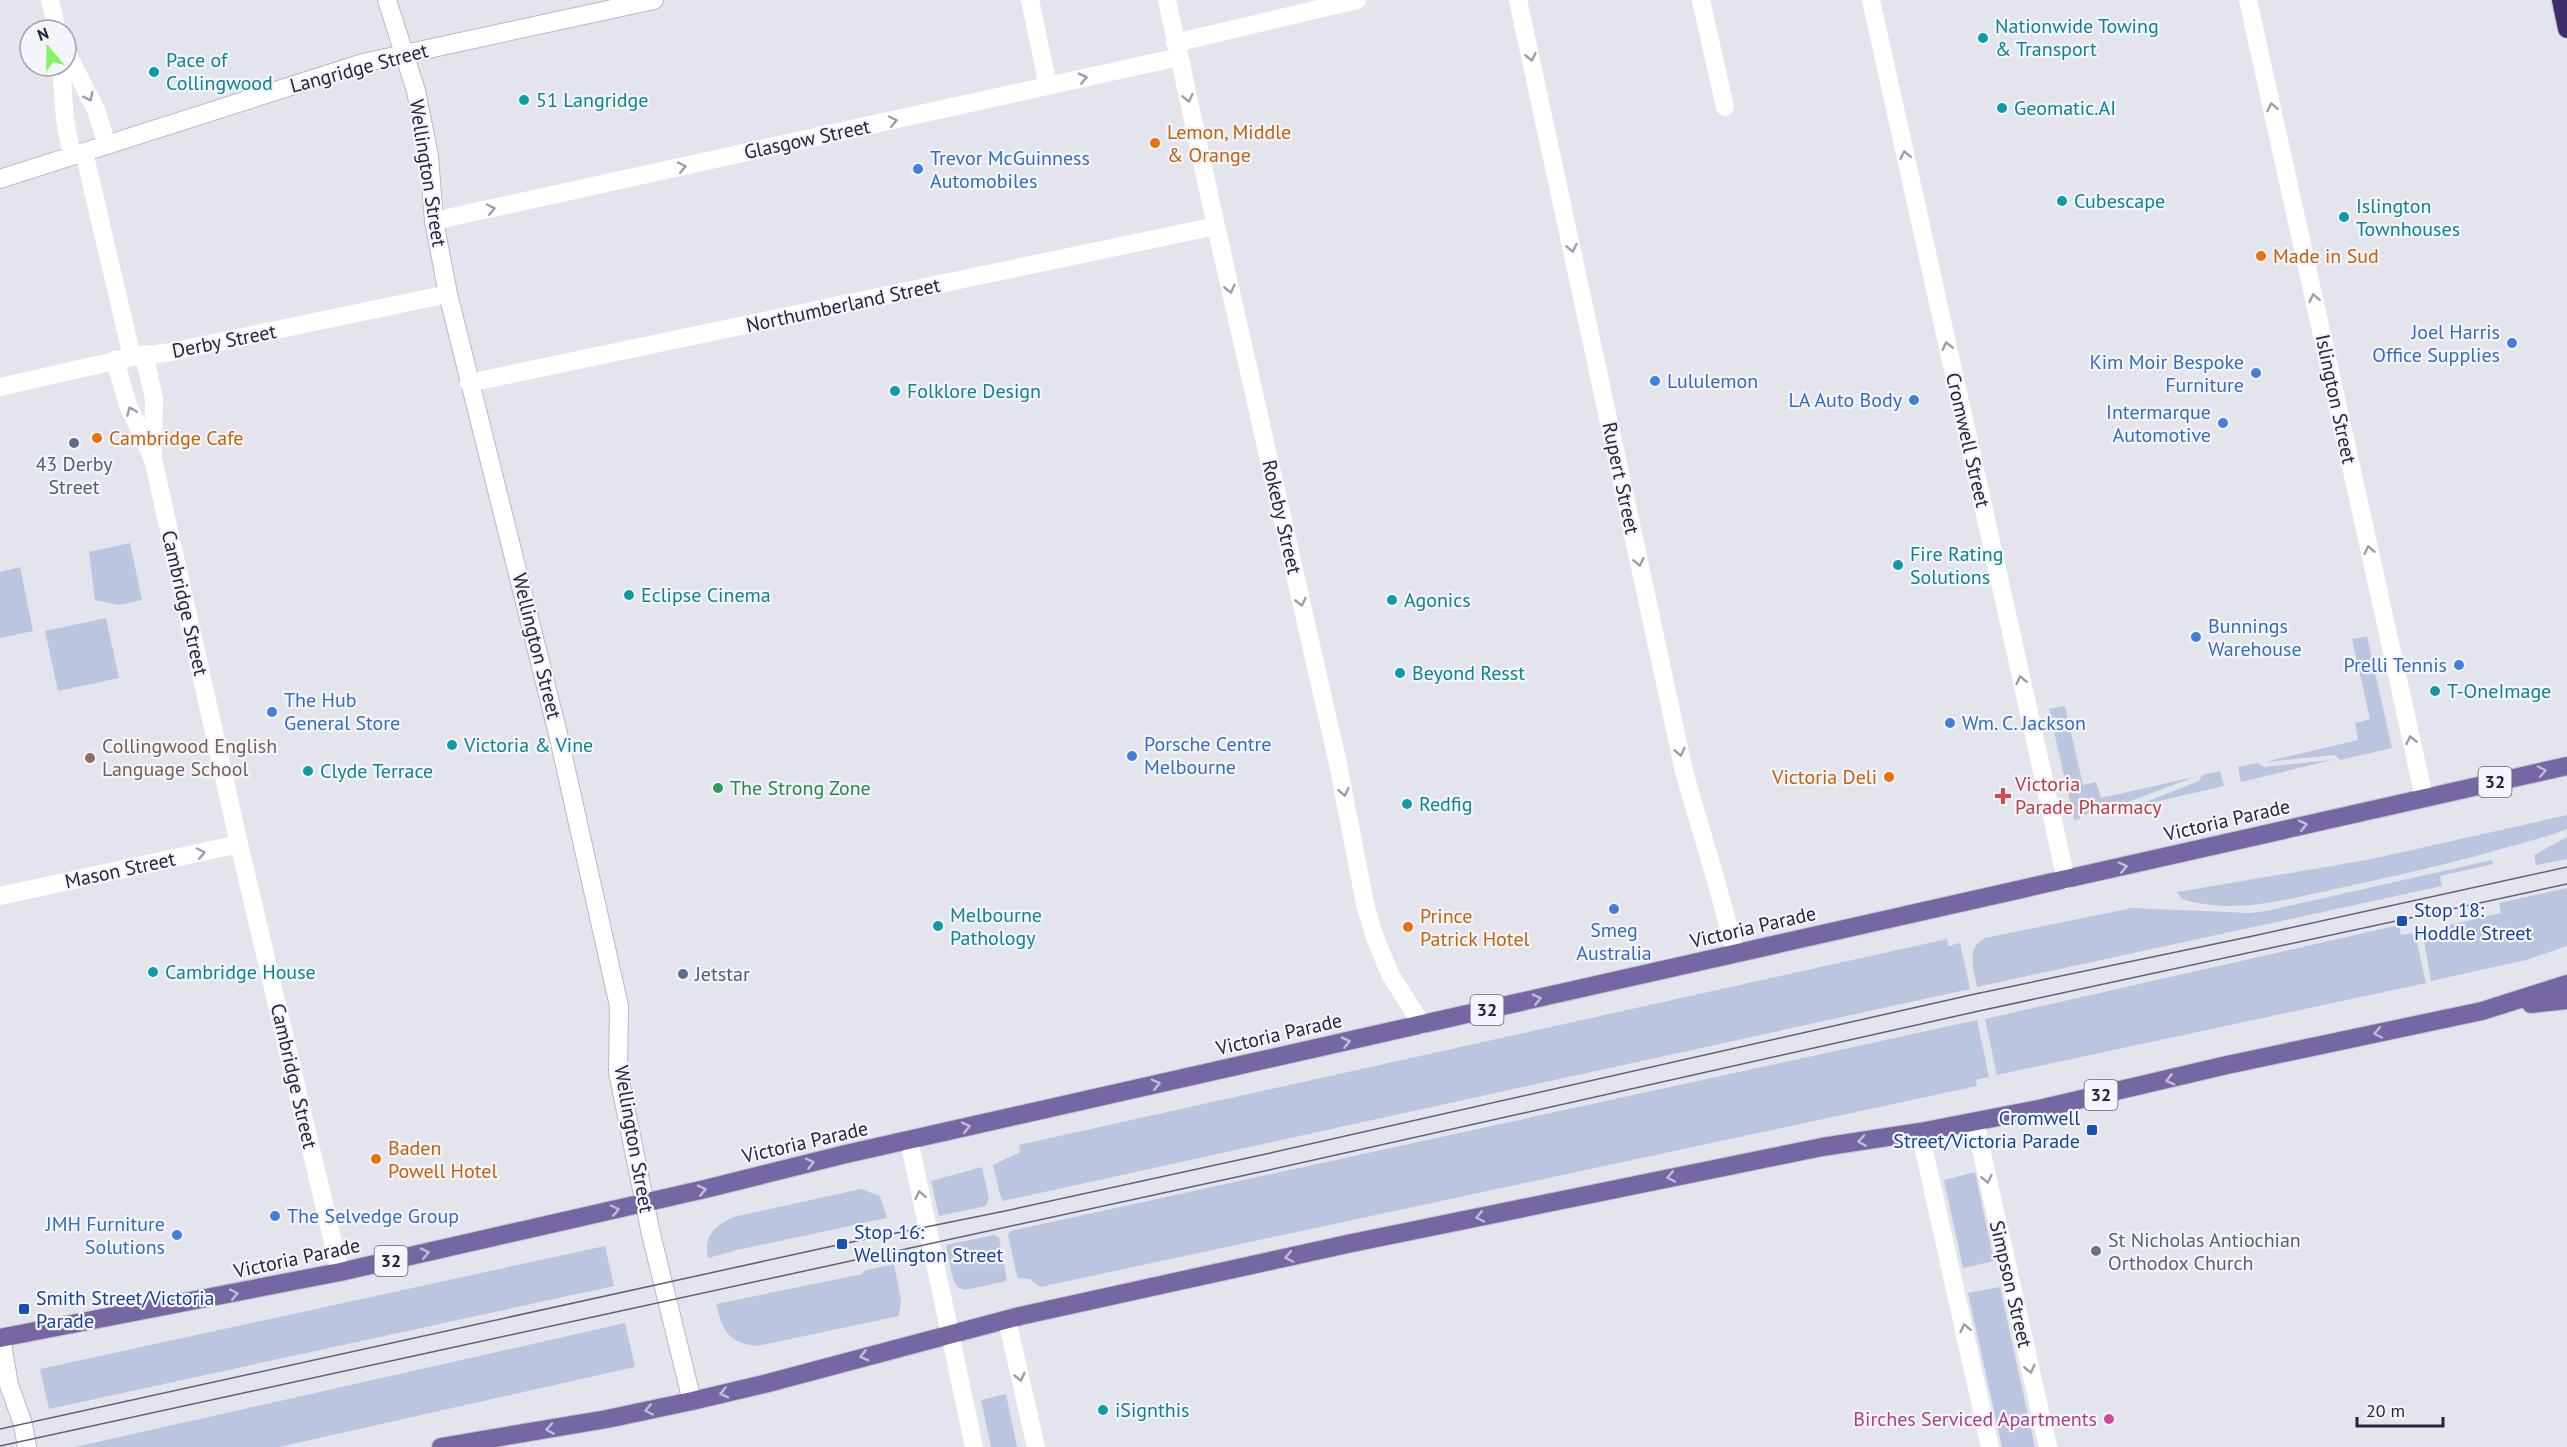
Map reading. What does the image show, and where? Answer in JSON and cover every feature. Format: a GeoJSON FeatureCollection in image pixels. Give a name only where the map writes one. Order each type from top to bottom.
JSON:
{"type":"FeatureCollection","features":[{"type":"Feature","properties":{"kind":"highway"},"geometry":{"type":"LineString","coordinates":[[2561,0],[2567,29]]}},
{"type":"Feature","properties":{"kind":"main road","name":"Victoria Parade"},"geometry":{"type":"LineString","coordinates":[[1,1338],[340,1272],[909,1140],[2567,766]]}},
{"type":"Feature","properties":{"kind":"main road","name":"32"},"geometry":{"type":"LineString","coordinates":[[441,1447],[607,1419],[692,1401],[1007,1320],[1352,1243],[1734,1164],[1975,1122],[2482,1011],[2567,984]]}},
{"type":"Feature","properties":{"kind":"main road"},"geometry":{"type":"LineString","coordinates":[[2482,1011],[2567,1000]]}},
{"type":"Feature","properties":{"kind":"street"},"geometry":{"type":"LineString","coordinates":[[50,0],[54,18]]}},
{"type":"Feature","properties":{"kind":"street","name":"Wellington Street"},"geometry":{"type":"LineString","coordinates":[[387,0],[416,91],[429,156],[434,221],[448,294],[469,383],[495,472],[553,711],[619,1006],[618,1072],[645,1203],[692,1401]]}},
{"type":"Feature","properties":{"kind":"street","name":"Langridge Street"},"geometry":{"type":"LineString","coordinates":[[0,179],[352,67],[654,0]]}},
{"type":"Feature","properties":{"kind":"street"},"geometry":{"type":"LineString","coordinates":[[1030,0],[1048,86]]}},
{"type":"Feature","properties":{"kind":"street","name":"Rokeby Street"},"geometry":{"type":"LineString","coordinates":[[1167,0],[1338,764],[1365,904],[1376,941],[1390,974],[1422,1025]]}},
{"type":"Feature","properties":{"kind":"street","name":"Glasgow Street"},"geometry":{"type":"LineString","coordinates":[[434,221],[1048,86],[1357,0]]}},
{"type":"Feature","properties":{"kind":"street","name":"Rupert Street"},"geometry":{"type":"LineString","coordinates":[[1518,0],[1684,771],[1710,865],[1720,891],[1735,954]]}},
{"type":"Feature","properties":{"kind":"street"},"geometry":{"type":"LineString","coordinates":[[1701,0],[1725,107]]}},
{"type":"Feature","properties":{"kind":"street","name":"Cromwell Street"},"geometry":{"type":"LineString","coordinates":[[1871,0],[2066,880]]}},
{"type":"Feature","properties":{"kind":"street","name":"Islington Street"},"geometry":{"type":"LineString","coordinates":[[2248,0],[2424,797]]}},
{"type":"Feature","properties":{"kind":"street"},"geometry":{"type":"LineString","coordinates":[[78,75],[96,110],[107,145]]}},
{"type":"Feature","properties":{"kind":"street","name":"Cambridge Street"},"geometry":{"type":"LineString","coordinates":[[62,78],[65,120],[78,154],[130,357],[154,399],[153,459]]}},
{"type":"Feature","properties":{"kind":"street","name":"Northumberland Street"},"geometry":{"type":"LineString","coordinates":[[469,383],[1216,226]]}},
{"type":"Feature","properties":{"kind":"street","name":"Derby Street"},"geometry":{"type":"LineString","coordinates":[[0,387],[130,357],[182,350],[448,294]]}},
{"type":"Feature","properties":{"kind":"street","name":"Cambridge Street"},"geometry":{"type":"LineString","coordinates":[[130,357],[128,405],[153,459],[239,844],[340,1272]]}},
{"type":"Feature","properties":{"kind":"street","name":"Mason Street"},"geometry":{"type":"LineString","coordinates":[[0,896],[239,844]]}},
{"type":"Feature","properties":{"kind":"street","name":"Simpson Street"},"geometry":{"type":"LineString","coordinates":[[1975,1122],[2048,1447]]}},
{"type":"Feature","properties":{"kind":"street"},"geometry":{"type":"LineString","coordinates":[[1920,1132],[1990,1447]]}},
{"type":"Feature","properties":{"kind":"street"},"geometry":{"type":"LineString","coordinates":[[909,1140],[974,1447]]}},
{"type":"Feature","properties":{"kind":"street"},"geometry":{"type":"LineString","coordinates":[[1007,1320],[1036,1447]]}},
{"type":"Feature","properties":{"kind":"street"},"geometry":{"type":"LineString","coordinates":[[1,1338],[9,1385],[23,1424],[27,1447]]}},
{"type":"Feature","properties":{"kind":"shaded area"},"geometry":{"type":"Polygon","coordinates":[[[130,543],[142,600],[118,605],[95,600],[89,552],[130,543]]]}},
{"type":"Feature","properties":{"kind":"shaded area"},"geometry":{"type":"Polygon","coordinates":[[[20,567],[33,631],[0,638],[0,572],[20,567]]]}},
{"type":"Feature","properties":{"kind":"shaded area"},"geometry":{"type":"Polygon","coordinates":[[[106,618],[119,678],[58,691],[45,631],[106,618]]]}},
{"type":"Feature","properties":{"kind":"shaded area"},"geometry":{"type":"Polygon","coordinates":[[[2367,636],[2392,748],[2340,760],[2335,755],[2265,762],[2358,740],[2355,723],[2370,719],[2352,639],[2367,636]]]}},
{"type":"Feature","properties":{"kind":"shaded area"},"geometry":{"type":"Polygon","coordinates":[[[2065,706],[2083,785],[2096,782],[2101,798],[2194,777],[2128,802],[2126,809],[2100,815],[2098,811],[2074,820],[2049,709],[2065,706]]]}},
{"type":"Feature","properties":{"kind":"shaded area"},"geometry":{"type":"Polygon","coordinates":[[[2332,760],[2241,782],[2238,767],[2257,763],[2264,767],[2332,760]]]}},
{"type":"Feature","properties":{"kind":"shaded area"},"geometry":{"type":"Polygon","coordinates":[[[2220,771],[2224,786],[2133,807],[2199,781],[2202,775],[2220,771]]]}},
{"type":"Feature","properties":{"kind":"shaded area"},"geometry":{"type":"Polygon","coordinates":[[[2567,815],[2567,829],[2557,833],[2425,869],[2264,904],[2223,906],[2203,904],[2182,899],[2177,892],[2367,860],[2567,815]]]}},
{"type":"Feature","properties":{"kind":"shaded area"},"geometry":{"type":"Polygon","coordinates":[[[2567,837],[2567,859],[2536,865],[2534,855],[2567,837]]]}},
{"type":"Feature","properties":{"kind":"shaded area"},"geometry":{"type":"Polygon","coordinates":[[[2492,860],[2493,864],[2440,876],[2442,886],[1977,987],[1972,960],[1973,953],[1979,942],[1985,938],[2132,908],[2250,913],[2266,911],[2492,860]]]}},
{"type":"Feature","properties":{"kind":"shaded area"},"geometry":{"type":"Polygon","coordinates":[[[2567,888],[2567,946],[2526,960],[2431,981],[2423,935],[2445,931],[2444,926],[2501,913],[2499,903],[2567,888]]]}},
{"type":"Feature","properties":{"kind":"shaded area"},"geometry":{"type":"Polygon","coordinates":[[[2399,925],[2401,935],[2412,933],[2417,943],[2426,983],[1997,1075],[1985,1019],[2399,925]]]}},
{"type":"Feature","properties":{"kind":"shaded area"},"geometry":{"type":"Polygon","coordinates":[[[1947,939],[1948,946],[1960,943],[1970,989],[1003,1201],[1000,1195],[993,1165],[1020,1152],[1019,1145],[1947,939]]]}},
{"type":"Feature","properties":{"kind":"shaded area"},"geometry":{"type":"Polygon","coordinates":[[[1977,1020],[1989,1077],[1976,1080],[1977,1086],[1040,1287],[1029,1279],[1018,1278],[1016,1272],[1008,1235],[1010,1231],[1977,1020]]]}},
{"type":"Feature","properties":{"kind":"shaded area"},"geometry":{"type":"Polygon","coordinates":[[[982,1167],[989,1198],[986,1206],[939,1216],[931,1181],[982,1167]]]}},
{"type":"Feature","properties":{"kind":"shaded area"},"geometry":{"type":"Polygon","coordinates":[[[1975,1172],[1994,1261],[1963,1268],[1944,1180],[1975,1172]]]}},
{"type":"Feature","properties":{"kind":"shaded area"},"geometry":{"type":"Polygon","coordinates":[[[861,1189],[880,1196],[887,1218],[708,1258],[707,1244],[712,1233],[733,1217],[861,1189]]]}},
{"type":"Feature","properties":{"kind":"shaded area"},"geometry":{"type":"Polygon","coordinates":[[[994,1235],[999,1237],[1007,1281],[965,1290],[957,1287],[953,1279],[946,1245],[994,1235]]]}},
{"type":"Feature","properties":{"kind":"shaded area"},"geometry":{"type":"Polygon","coordinates":[[[605,1246],[614,1286],[49,1409],[40,1369],[605,1246]]]}},
{"type":"Feature","properties":{"kind":"shaded area"},"geometry":{"type":"Polygon","coordinates":[[[894,1264],[901,1300],[899,1316],[757,1346],[739,1342],[728,1334],[716,1304],[863,1274],[863,1271],[894,1264]]]}},
{"type":"Feature","properties":{"kind":"shaded area"},"geometry":{"type":"Polygon","coordinates":[[[2000,1287],[2035,1447],[2002,1447],[1968,1293],[2000,1287]]]}},
{"type":"Feature","properties":{"kind":"shaded area"},"geometry":{"type":"Polygon","coordinates":[[[625,1323],[635,1367],[279,1447],[75,1447],[625,1323]]]}},
{"type":"Feature","properties":{"kind":"shaded area"},"geometry":{"type":"Polygon","coordinates":[[[1006,1394],[1017,1447],[991,1447],[981,1400],[1006,1394]]]}},
{"type":"Feature","properties":{"kind":"tram line"},"geometry":{"type":"LineString","coordinates":[[0,1429],[842,1244],[1266,1154],[1975,994],[2567,867]]}},
{"type":"Feature","properties":{"kind":"tram line"},"geometry":{"type":"LineString","coordinates":[[0,1446],[2567,884]]}},
{"type":"Feature","properties":{"kind":"place","name":"Nationwide Towing & Transport"},"geometry":{"type":"Point","coordinates":[1983,38]}},
{"type":"Feature","properties":{"kind":"place","name":"Pace of Collingwood"},"geometry":{"type":"Point","coordinates":[154,72]}},
{"type":"Feature","properties":{"kind":"place","name":"51 Langridge"},"geometry":{"type":"Point","coordinates":[524,100]}},
{"type":"Feature","properties":{"kind":"place","name":"Geomatic.AI"},"geometry":{"type":"Point","coordinates":[2002,108]}},
{"type":"Feature","properties":{"kind":"place","name":"Lemon, Middle & Orange"},"geometry":{"type":"Point","coordinates":[1155,143]}},
{"type":"Feature","properties":{"kind":"place","name":"Trevor McGuinness Automobiles"},"geometry":{"type":"Point","coordinates":[918,169]}},
{"type":"Feature","properties":{"kind":"place","name":"Cubescape"},"geometry":{"type":"Point","coordinates":[2062,201]}},
{"type":"Feature","properties":{"kind":"place","name":"Islington Townhouses"},"geometry":{"type":"Point","coordinates":[2344,217]}},
{"type":"Feature","properties":{"kind":"place","name":"Made in Sud"},"geometry":{"type":"Point","coordinates":[2261,256]}},
{"type":"Feature","properties":{"kind":"place","name":"Joel Harris Office Supplies"},"geometry":{"type":"Point","coordinates":[2512,343]}},
{"type":"Feature","properties":{"kind":"place","name":"Kim Moir Bespoke Furniture"},"geometry":{"type":"Point","coordinates":[2256,373]}},
{"type":"Feature","properties":{"kind":"place","name":"Lululemon"},"geometry":{"type":"Point","coordinates":[1655,381]}},
{"type":"Feature","properties":{"kind":"place","name":"Folklore Design"},"geometry":{"type":"Point","coordinates":[895,391]}},
{"type":"Feature","properties":{"kind":"place","name":"LA Auto Body"},"geometry":{"type":"Point","coordinates":[1914,400]}},
{"type":"Feature","properties":{"kind":"place","name":"Intermarque Automotive"},"geometry":{"type":"Point","coordinates":[2223,423]}},
{"type":"Feature","properties":{"kind":"place","name":"Cambridge Cafe"},"geometry":{"type":"Point","coordinates":[97,438]}},
{"type":"Feature","properties":{"kind":"place","name":"43 Derby Street"},"geometry":{"type":"Point","coordinates":[74,443]}},
{"type":"Feature","properties":{"kind":"place","name":"Fire Rating Solutions"},"geometry":{"type":"Point","coordinates":[1898,565]}},
{"type":"Feature","properties":{"kind":"place","name":"Eclipse Cinema"},"geometry":{"type":"Point","coordinates":[629,595]}},
{"type":"Feature","properties":{"kind":"place","name":"Agonics"},"geometry":{"type":"Point","coordinates":[1392,600]}},
{"type":"Feature","properties":{"kind":"place","name":"Bunnings Warehouse"},"geometry":{"type":"Point","coordinates":[2196,637]}},
{"type":"Feature","properties":{"kind":"place","name":"Prelli Tennis"},"geometry":{"type":"Point","coordinates":[2459,665]}},
{"type":"Feature","properties":{"kind":"place","name":"Beyond Resst"},"geometry":{"type":"Point","coordinates":[1400,673]}},
{"type":"Feature","properties":{"kind":"place","name":"T-OneImage"},"geometry":{"type":"Point","coordinates":[2435,691]}},
{"type":"Feature","properties":{"kind":"place","name":"The Hub General Store"},"geometry":{"type":"Point","coordinates":[272,712]}},
{"type":"Feature","properties":{"kind":"place","name":"Wm. C. Jackson"},"geometry":{"type":"Point","coordinates":[1950,723]}},
{"type":"Feature","properties":{"kind":"place","name":"Victoria & Vine"},"geometry":{"type":"Point","coordinates":[452,745]}},
{"type":"Feature","properties":{"kind":"place","name":"Porsche Centre Melbourne"},"geometry":{"type":"Point","coordinates":[1132,756]}},
{"type":"Feature","properties":{"kind":"place","name":"Collingwood English Language School"},"geometry":{"type":"Point","coordinates":[90,758]}},
{"type":"Feature","properties":{"kind":"place","name":"Clyde Terrace"},"geometry":{"type":"Point","coordinates":[308,771]}},
{"type":"Feature","properties":{"kind":"place","name":"Victoria Deli"},"geometry":{"type":"Point","coordinates":[1889,777]}},
{"type":"Feature","properties":{"kind":"place","name":"The Strong Zone"},"geometry":{"type":"Point","coordinates":[718,788]}},
{"type":"Feature","properties":{"kind":"place","name":"Victoria Parade Pharmacy"},"geometry":{"type":"Point","coordinates":[2003,796]}},
{"type":"Feature","properties":{"kind":"place","name":"Redfig"},"geometry":{"type":"Point","coordinates":[1407,804]}},
{"type":"Feature","properties":{"kind":"place","name":"Smeg Australia"},"geometry":{"type":"Point","coordinates":[1614,909]}},
{"type":"Feature","properties":{"kind":"place","name":"Stop 18: Hoddle Street"},"geometry":{"type":"Point","coordinates":[2402,921]}},
{"type":"Feature","properties":{"kind":"place","name":"Melbourne Pathology"},"geometry":{"type":"Point","coordinates":[938,926]}},
{"type":"Feature","properties":{"kind":"place","name":"Prince Patrick Hotel"},"geometry":{"type":"Point","coordinates":[1408,927]}},
{"type":"Feature","properties":{"kind":"place","name":"Cambridge House"},"geometry":{"type":"Point","coordinates":[153,972]}},
{"type":"Feature","properties":{"kind":"place","name":"Jetstar"},"geometry":{"type":"Point","coordinates":[683,974]}},
{"type":"Feature","properties":{"kind":"place","name":"Cromwell Street/Victoria Parade"},"geometry":{"type":"Point","coordinates":[2092,1130]}},
{"type":"Feature","properties":{"kind":"place","name":"Baden Powell Hotel"},"geometry":{"type":"Point","coordinates":[376,1159]}},
{"type":"Feature","properties":{"kind":"place","name":"The Selvedge Group"},"geometry":{"type":"Point","coordinates":[275,1216]}},
{"type":"Feature","properties":{"kind":"place","name":"JMH Furniture Solutions"},"geometry":{"type":"Point","coordinates":[177,1235]}},
{"type":"Feature","properties":{"kind":"place","name":"Stop 16: Wellington Street"},"geometry":{"type":"Point","coordinates":[842,1244]}},
{"type":"Feature","properties":{"kind":"place","name":"St Nicholas Antiochian Orthodox Church"},"geometry":{"type":"Point","coordinates":[2096,1251]}},
{"type":"Feature","properties":{"kind":"place","name":"Smith Street/Victoria Parade"},"geometry":{"type":"Point","coordinates":[24,1309]}},
{"type":"Feature","properties":{"kind":"place","name":"iSignthis"},"geometry":{"type":"Point","coordinates":[1103,1410]}},
{"type":"Feature","properties":{"kind":"place","name":"Birches Serviced Apartments"},"geometry":{"type":"Point","coordinates":[2109,1419]}}]}
